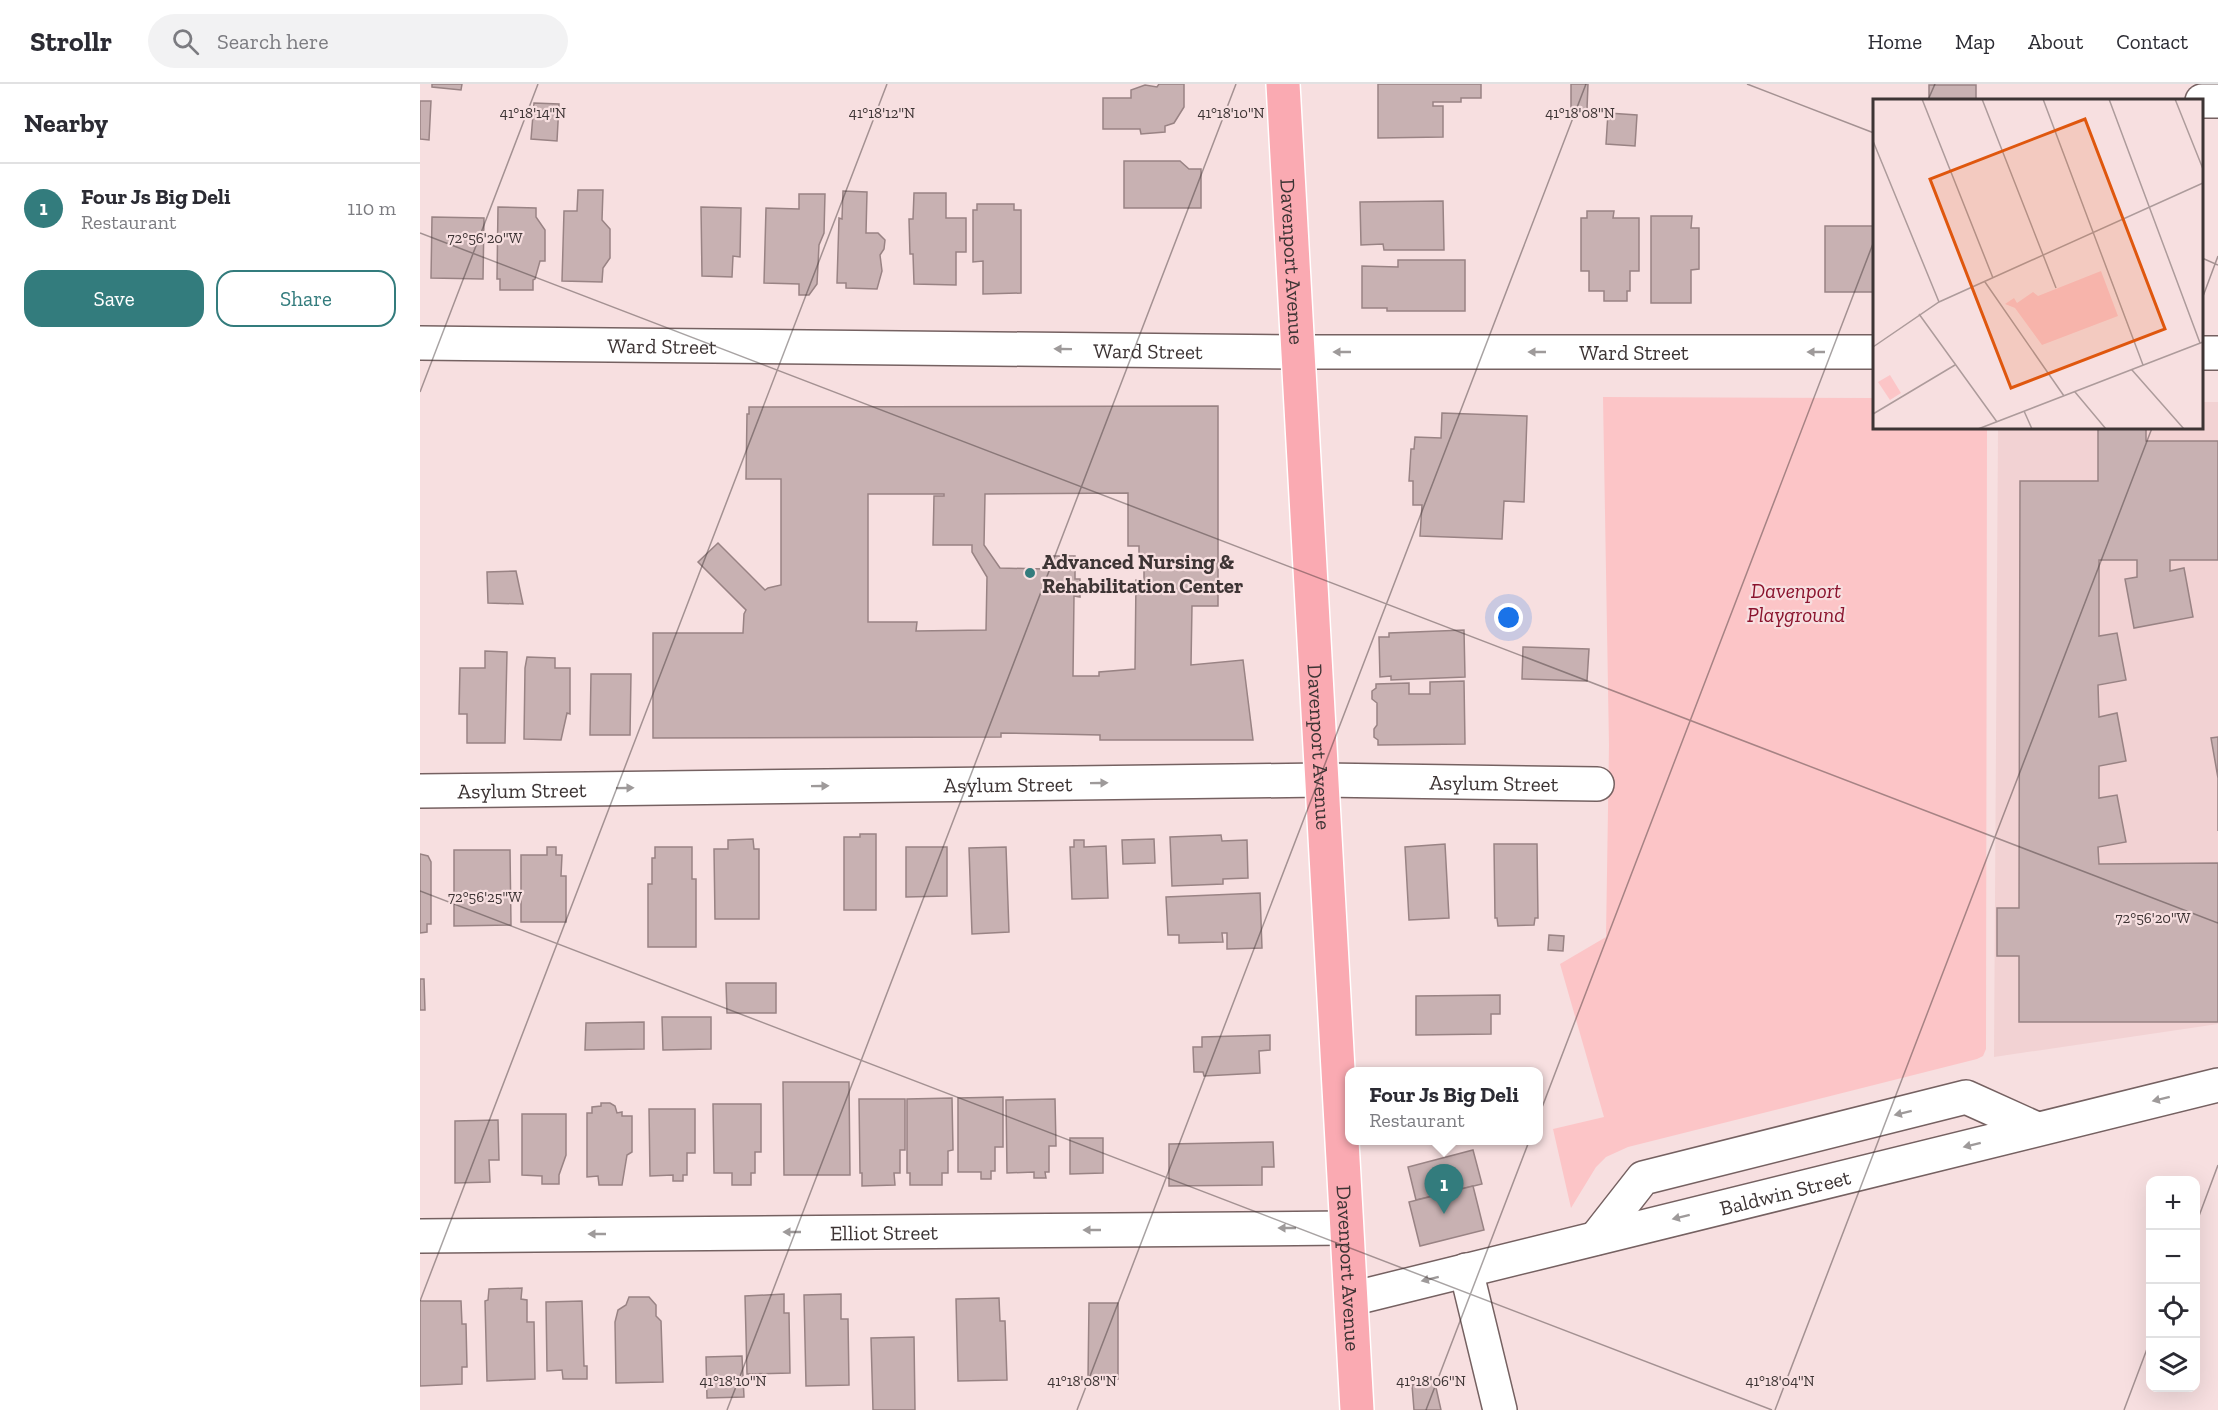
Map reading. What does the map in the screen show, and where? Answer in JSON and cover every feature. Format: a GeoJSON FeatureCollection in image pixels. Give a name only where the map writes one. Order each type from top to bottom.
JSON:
{"type":"FeatureCollection","features":[{"type":"Feature","properties":{"kind":"main road","name":"Davenport Avenue"},"geometry":{"type":"LineString","coordinates":[[1283,84],[1357,1410]]}},
{"type":"Feature","properties":{"kind":"street","name":"Ward Street"},"geometry":{"type":"LineString","coordinates":[[420,343],[1298,352],[1873,352]]}},
{"type":"Feature","properties":{"kind":"street","name":"Asylum Street"},"geometry":{"type":"LineString","coordinates":[[420,791],[1322,780],[1597,784]]}},
{"type":"Feature","properties":{"kind":"street","name":"Baldwin Street"},"geometry":{"type":"LineString","coordinates":[[1351,1299],[2218,1085]]}},
{"type":"Feature","properties":{"kind":"street"},"geometry":{"type":"LineString","coordinates":[[1596,1238],[1643,1178],[1966,1097],[2037,1129]]}},
{"type":"Feature","properties":{"kind":"street","name":"Elliot Street"},"geometry":{"type":"LineString","coordinates":[[420,1236],[1346,1228]]}},
{"type":"Feature","properties":{"kind":"street"},"geometry":{"type":"LineString","coordinates":[[1466,1270],[1500,1410]]}},
{"type":"Feature","properties":{"kind":"shaded area"},"geometry":{"type":"Polygon","coordinates":[[[2203,402],[2218,402],[2218,1024],[1994,1057],[1998,429],[2203,429],[2203,402]]]}},
{"type":"Feature","properties":{"kind":"green space","name":"Davenport Playground"},"geometry":{"type":"Polygon","coordinates":[[[1603,397],[1873,398],[1873,429],[1987,429],[1986,1049],[1983,1056],[1628,1147],[1606,1157],[1596,1167],[1571,1208],[1553,1129],[1604,1117],[1560,964],[1606,937],[1609,745],[1603,397]]]}},
{"type":"Feature","properties":{"kind":"building"},"geometry":{"type":"Polygon","coordinates":[[[432,84],[462,84],[461,90],[432,87],[432,84]]]}},
{"type":"Feature","properties":{"kind":"building"},"geometry":{"type":"Polygon","coordinates":[[[1159,84],[1184,84],[1184,107],[1174,123],[1165,126],[1165,132],[1141,134],[1140,129],[1103,129],[1103,98],[1131,98],[1131,90],[1145,85],[1157,87],[1159,84]]]}},
{"type":"Feature","properties":{"kind":"building"},"geometry":{"type":"Polygon","coordinates":[[[1378,84],[1481,84],[1481,98],[1461,98],[1461,102],[1433,102],[1433,106],[1443,106],[1443,137],[1378,138],[1378,84]]]}},
{"type":"Feature","properties":{"kind":"building"},"geometry":{"type":"Polygon","coordinates":[[[1571,84],[1588,84],[1587,109],[1571,109],[1571,84]]]}},
{"type":"Feature","properties":{"kind":"building"},"geometry":{"type":"Polygon","coordinates":[[[1929,85],[1976,85],[1976,99],[1929,99],[1929,85]]]}},
{"type":"Feature","properties":{"kind":"building"},"geometry":{"type":"Polygon","coordinates":[[[420,101],[431,101],[429,140],[420,139],[420,101]]]}},
{"type":"Feature","properties":{"kind":"building"},"geometry":{"type":"Polygon","coordinates":[[[534,103],[559,104],[557,141],[531,139],[534,103]]]}},
{"type":"Feature","properties":{"kind":"building"},"geometry":{"type":"Polygon","coordinates":[[[1608,113],[1637,115],[1635,146],[1606,144],[1608,113]]]}},
{"type":"Feature","properties":{"kind":"building"},"geometry":{"type":"Polygon","coordinates":[[[1124,161],[1180,161],[1189,169],[1201,169],[1201,208],[1124,208],[1124,161]]]}},
{"type":"Feature","properties":{"kind":"building"},"geometry":{"type":"Polygon","coordinates":[[[578,190],[603,190],[602,220],[610,229],[610,258],[603,268],[602,282],[562,281],[564,211],[577,211],[578,190]]]}},
{"type":"Feature","properties":{"kind":"building"},"geometry":{"type":"Polygon","coordinates":[[[843,191],[867,192],[866,233],[878,233],[885,240],[884,249],[880,255],[882,271],[877,289],[846,288],[846,283],[837,283],[839,218],[842,219],[843,191]]]}},
{"type":"Feature","properties":{"kind":"building"},"geometry":{"type":"Polygon","coordinates":[[[914,193],[946,193],[946,218],[966,218],[966,252],[956,252],[956,285],[914,284],[909,219],[913,219],[914,193]]]}},
{"type":"Feature","properties":{"kind":"building"},"geometry":{"type":"Polygon","coordinates":[[[799,194],[825,194],[824,233],[819,245],[817,284],[809,295],[799,295],[799,284],[764,283],[766,208],[799,209],[799,194]]]}},
{"type":"Feature","properties":{"kind":"building"},"geometry":{"type":"Polygon","coordinates":[[[1443,201],[1444,250],[1384,250],[1383,244],[1361,245],[1360,202],[1443,201]]]}},
{"type":"Feature","properties":{"kind":"building"},"geometry":{"type":"Polygon","coordinates":[[[977,204],[1014,204],[1014,210],[1021,210],[1021,293],[983,294],[983,261],[973,262],[973,210],[977,210],[977,204]]]}},
{"type":"Feature","properties":{"kind":"building"},"geometry":{"type":"Polygon","coordinates":[[[498,207],[536,208],[536,217],[545,230],[545,261],[540,261],[533,280],[533,290],[500,290],[500,279],[497,279],[498,207]]]}},
{"type":"Feature","properties":{"kind":"building"},"geometry":{"type":"Polygon","coordinates":[[[701,207],[741,208],[740,257],[733,256],[732,277],[702,276],[701,207]]]}},
{"type":"Feature","properties":{"kind":"building"},"geometry":{"type":"Polygon","coordinates":[[[1587,211],[1614,211],[1613,218],[1639,218],[1639,271],[1630,271],[1630,291],[1627,291],[1627,301],[1604,301],[1604,291],[1589,291],[1589,271],[1581,271],[1581,218],[1587,218],[1587,211]]]}},
{"type":"Feature","properties":{"kind":"building"},"geometry":{"type":"Polygon","coordinates":[[[1651,216],[1692,216],[1691,228],[1699,228],[1699,269],[1691,270],[1691,303],[1651,303],[1651,216]]]}},
{"type":"Feature","properties":{"kind":"building"},"geometry":{"type":"Polygon","coordinates":[[[432,217],[484,218],[483,279],[431,278],[432,217]]]}},
{"type":"Feature","properties":{"kind":"building"},"geometry":{"type":"Polygon","coordinates":[[[1825,226],[1873,226],[1873,292],[1825,292],[1825,226]]]}},
{"type":"Feature","properties":{"kind":"building"},"geometry":{"type":"Polygon","coordinates":[[[1398,260],[1465,260],[1465,311],[1387,311],[1387,308],[1362,308],[1362,266],[1398,267],[1398,260]]]}},
{"type":"Feature","properties":{"kind":"building","name":"Advanced Nursing & Rehabilitation Center"},"geometry":{"type":"Polygon","coordinates":[[[1218,406],[1218,606],[1192,606],[1191,665],[1243,660],[1253,740],[1100,740],[1100,735],[1001,733],[1001,737],[653,738],[653,633],[743,633],[746,610],[698,562],[718,543],[765,590],[781,585],[781,479],[746,479],[749,407],[1218,406]],[[1128,493],[985,494],[984,545],[1000,568],[1046,569],[1046,556],[1075,556],[1075,579],[1080,579],[1080,597],[1074,596],[1073,676],[1099,676],[1099,672],[1135,669],[1136,580],[1144,580],[1144,562],[1139,562],[1139,546],[1128,546],[1128,493]],[[868,494],[868,622],[917,622],[916,631],[986,630],[987,577],[972,552],[972,545],[933,545],[934,496],[944,496],[944,494],[868,494]]]}},
{"type":"Feature","properties":{"kind":"building"},"geometry":{"type":"Polygon","coordinates":[[[1442,413],[1527,416],[1524,502],[1504,501],[1502,539],[1420,536],[1422,505],[1413,505],[1413,481],[1409,481],[1411,449],[1414,449],[1415,437],[1441,438],[1442,413]]]}},
{"type":"Feature","properties":{"kind":"building"},"geometry":{"type":"Polygon","coordinates":[[[2098,429],[2146,429],[2146,441],[2218,441],[2218,560],[2170,560],[2170,571],[2184,568],[2193,617],[2134,628],[2125,579],[2137,577],[2137,560],[2099,560],[2099,636],[2117,633],[2126,680],[2098,685],[2099,717],[2117,713],[2126,761],[2099,766],[2099,798],[2117,795],[2126,842],[2098,847],[2099,864],[2218,863],[2218,1022],[2019,1022],[2019,956],[1997,956],[1997,908],[2019,908],[2020,481],[2098,481],[2098,429]]]}},
{"type":"Feature","properties":{"kind":"building"},"geometry":{"type":"Polygon","coordinates":[[[516,571],[523,604],[488,603],[487,572],[516,571]]]}},
{"type":"Feature","properties":{"kind":"building"},"geometry":{"type":"Polygon","coordinates":[[[1464,630],[1465,677],[1391,680],[1391,676],[1380,677],[1379,637],[1389,637],[1389,633],[1464,630]]]}},
{"type":"Feature","properties":{"kind":"building"},"geometry":{"type":"Polygon","coordinates":[[[1523,647],[1589,649],[1587,681],[1522,679],[1523,647]]]}},
{"type":"Feature","properties":{"kind":"building"},"geometry":{"type":"Polygon","coordinates":[[[485,651],[507,652],[505,743],[467,743],[467,714],[459,714],[460,668],[485,668],[485,651]]]}},
{"type":"Feature","properties":{"kind":"building"},"geometry":{"type":"Polygon","coordinates":[[[527,657],[555,658],[555,668],[570,668],[570,714],[567,713],[561,740],[524,739],[527,657]]]}},
{"type":"Feature","properties":{"kind":"building"},"geometry":{"type":"Polygon","coordinates":[[[591,674],[631,674],[630,735],[590,735],[591,674]]]}},
{"type":"Feature","properties":{"kind":"building"},"geometry":{"type":"Polygon","coordinates":[[[1464,681],[1465,744],[1378,745],[1378,740],[1374,737],[1374,729],[1377,725],[1377,703],[1372,699],[1372,691],[1376,688],[1376,684],[1409,683],[1409,694],[1430,694],[1430,682],[1464,681]]]}},
{"type":"Feature","properties":{"kind":"building"},"geometry":{"type":"Polygon","coordinates":[[[2218,737],[2218,778],[2211,738],[2218,737]]]}},
{"type":"Feature","properties":{"kind":"building"},"geometry":{"type":"Polygon","coordinates":[[[860,834],[876,834],[876,910],[844,910],[844,837],[860,837],[860,834]]]}},
{"type":"Feature","properties":{"kind":"building"},"geometry":{"type":"Polygon","coordinates":[[[1221,835],[1222,841],[1247,840],[1248,878],[1223,879],[1223,884],[1172,886],[1170,837],[1221,835]]]}},
{"type":"Feature","properties":{"kind":"building"},"geometry":{"type":"Polygon","coordinates":[[[753,839],[754,849],[759,849],[759,919],[715,919],[714,849],[728,849],[728,840],[753,839]]]}},
{"type":"Feature","properties":{"kind":"building"},"geometry":{"type":"Polygon","coordinates":[[[1154,839],[1155,863],[1123,864],[1122,840],[1154,839]]]}},
{"type":"Feature","properties":{"kind":"building"},"geometry":{"type":"Polygon","coordinates":[[[1074,840],[1084,840],[1084,847],[1106,846],[1108,898],[1072,899],[1070,847],[1074,847],[1074,840]]]}},
{"type":"Feature","properties":{"kind":"building"},"geometry":{"type":"Polygon","coordinates":[[[1445,844],[1449,918],[1409,920],[1405,847],[1445,844]]]}},
{"type":"Feature","properties":{"kind":"building"},"geometry":{"type":"Polygon","coordinates":[[[1494,844],[1537,844],[1538,918],[1535,918],[1534,925],[1498,926],[1497,918],[1495,918],[1494,844]]]}},
{"type":"Feature","properties":{"kind":"building"},"geometry":{"type":"Polygon","coordinates":[[[547,847],[556,847],[556,855],[562,855],[561,876],[566,876],[566,922],[521,922],[521,855],[547,855],[547,847]]]}},
{"type":"Feature","properties":{"kind":"building"},"geometry":{"type":"Polygon","coordinates":[[[655,847],[692,847],[692,879],[696,879],[696,947],[648,947],[648,884],[652,884],[652,858],[655,858],[655,847]]]}},
{"type":"Feature","properties":{"kind":"building"},"geometry":{"type":"Polygon","coordinates":[[[906,847],[947,847],[947,896],[906,897],[906,847]]]}},
{"type":"Feature","properties":{"kind":"building"},"geometry":{"type":"Polygon","coordinates":[[[1006,847],[1009,932],[972,934],[969,848],[1006,847]]]}},
{"type":"Feature","properties":{"kind":"building"},"geometry":{"type":"Polygon","coordinates":[[[454,850],[510,850],[511,925],[454,926],[454,850]]]}},
{"type":"Feature","properties":{"kind":"building"},"geometry":{"type":"Polygon","coordinates":[[[420,854],[428,856],[431,862],[431,924],[427,924],[427,932],[420,933],[420,854]]]}},
{"type":"Feature","properties":{"kind":"building"},"geometry":{"type":"Polygon","coordinates":[[[1260,893],[1262,948],[1227,949],[1227,933],[1222,933],[1223,942],[1179,943],[1179,935],[1168,935],[1166,897],[1260,893]]]}},
{"type":"Feature","properties":{"kind":"building"},"geometry":{"type":"Polygon","coordinates":[[[1549,935],[1564,936],[1563,951],[1548,950],[1549,935]]]}},
{"type":"Feature","properties":{"kind":"building"},"geometry":{"type":"Polygon","coordinates":[[[420,979],[424,979],[425,1010],[420,1010],[420,979]]]}},
{"type":"Feature","properties":{"kind":"building"},"geometry":{"type":"Polygon","coordinates":[[[726,983],[776,983],[776,1013],[727,1013],[726,983]]]}},
{"type":"Feature","properties":{"kind":"building"},"geometry":{"type":"Polygon","coordinates":[[[1500,995],[1500,1014],[1491,1014],[1491,1034],[1416,1035],[1416,996],[1500,995]]]}},
{"type":"Feature","properties":{"kind":"building"},"geometry":{"type":"Polygon","coordinates":[[[662,1017],[711,1017],[711,1049],[663,1050],[662,1017]]]}},
{"type":"Feature","properties":{"kind":"building"},"geometry":{"type":"Polygon","coordinates":[[[644,1022],[644,1049],[585,1050],[586,1023],[644,1022]]]}},
{"type":"Feature","properties":{"kind":"building"},"geometry":{"type":"Polygon","coordinates":[[[1270,1035],[1270,1050],[1259,1051],[1260,1073],[1204,1076],[1203,1072],[1194,1072],[1193,1047],[1202,1047],[1202,1037],[1270,1035]]]}},
{"type":"Feature","properties":{"kind":"building"},"geometry":{"type":"Polygon","coordinates":[[[783,1082],[849,1082],[850,1175],[784,1175],[783,1082]]]}},
{"type":"Feature","properties":{"kind":"building"},"geometry":{"type":"Polygon","coordinates":[[[1003,1097],[1003,1147],[995,1147],[995,1171],[991,1171],[991,1179],[981,1179],[981,1172],[958,1172],[958,1098],[1003,1097]]]}},
{"type":"Feature","properties":{"kind":"building"},"geometry":{"type":"Polygon","coordinates":[[[952,1098],[953,1150],[948,1151],[948,1173],[942,1173],[942,1185],[910,1185],[910,1173],[907,1173],[907,1099],[952,1098]]]}},
{"type":"Feature","properties":{"kind":"building"},"geometry":{"type":"Polygon","coordinates":[[[859,1099],[905,1099],[905,1150],[900,1150],[900,1173],[894,1173],[895,1185],[862,1186],[859,1099]]]}},
{"type":"Feature","properties":{"kind":"building"},"geometry":{"type":"Polygon","coordinates":[[[1055,1099],[1056,1146],[1049,1146],[1049,1172],[1045,1172],[1046,1178],[1034,1178],[1034,1172],[1007,1173],[1006,1100],[1055,1099]]]}},
{"type":"Feature","properties":{"kind":"building"},"geometry":{"type":"Polygon","coordinates":[[[601,1103],[610,1103],[615,1106],[617,1113],[622,1112],[622,1116],[632,1116],[632,1152],[627,1155],[622,1185],[599,1185],[598,1176],[587,1177],[587,1113],[592,1113],[592,1107],[601,1106],[601,1103]]]}},
{"type":"Feature","properties":{"kind":"building"},"geometry":{"type":"Polygon","coordinates":[[[713,1104],[761,1104],[761,1152],[755,1152],[755,1173],[751,1173],[751,1185],[732,1185],[732,1173],[714,1173],[713,1104]]]}},
{"type":"Feature","properties":{"kind":"building"},"geometry":{"type":"Polygon","coordinates":[[[649,1109],[695,1109],[695,1153],[687,1153],[687,1175],[683,1175],[683,1181],[673,1181],[673,1175],[650,1176],[649,1109]]]}},
{"type":"Feature","properties":{"kind":"building"},"geometry":{"type":"Polygon","coordinates":[[[522,1114],[566,1114],[566,1155],[559,1175],[559,1184],[542,1184],[542,1176],[522,1175],[522,1114]]]}},
{"type":"Feature","properties":{"kind":"building"},"geometry":{"type":"Polygon","coordinates":[[[498,1120],[499,1160],[489,1160],[490,1182],[455,1183],[455,1121],[498,1120]]]}},
{"type":"Feature","properties":{"kind":"building"},"geometry":{"type":"Polygon","coordinates":[[[1070,1138],[1103,1138],[1103,1173],[1070,1174],[1070,1138]]]}},
{"type":"Feature","properties":{"kind":"building"},"geometry":{"type":"Polygon","coordinates":[[[1273,1142],[1274,1167],[1262,1167],[1262,1185],[1169,1186],[1169,1144],[1273,1142]]]}},
{"type":"Feature","properties":{"kind":"building"},"geometry":{"type":"Polygon","coordinates":[[[1473,1150],[1482,1184],[1416,1200],[1408,1167],[1473,1150]]]}},
{"type":"Feature","properties":{"kind":"building"},"geometry":{"type":"Polygon","coordinates":[[[1473,1186],[1484,1230],[1420,1246],[1409,1202],[1473,1186]]]}},
{"type":"Feature","properties":{"kind":"building"},"geometry":{"type":"Polygon","coordinates":[[[522,1288],[521,1299],[527,1300],[527,1322],[534,1322],[535,1379],[487,1381],[485,1301],[488,1300],[489,1289],[522,1288]]]}},
{"type":"Feature","properties":{"kind":"building"},"geometry":{"type":"Polygon","coordinates":[[[784,1294],[784,1313],[789,1313],[790,1373],[747,1374],[745,1296],[784,1294]]]}},
{"type":"Feature","properties":{"kind":"building"},"geometry":{"type":"Polygon","coordinates":[[[841,1294],[841,1319],[848,1319],[849,1385],[806,1386],[804,1295],[841,1294]]]}},
{"type":"Feature","properties":{"kind":"building"},"geometry":{"type":"Polygon","coordinates":[[[629,1297],[649,1297],[656,1305],[656,1316],[661,1321],[663,1382],[616,1383],[615,1322],[618,1310],[626,1305],[629,1297]]]}},
{"type":"Feature","properties":{"kind":"building"},"geometry":{"type":"Polygon","coordinates":[[[999,1298],[1000,1321],[1005,1321],[1007,1380],[958,1381],[956,1299],[999,1298]]]}},
{"type":"Feature","properties":{"kind":"building"},"geometry":{"type":"Polygon","coordinates":[[[420,1301],[461,1301],[462,1324],[466,1324],[467,1367],[462,1367],[462,1384],[420,1386],[420,1301]]]}},
{"type":"Feature","properties":{"kind":"building"},"geometry":{"type":"Polygon","coordinates":[[[582,1301],[584,1366],[587,1366],[587,1379],[563,1379],[562,1370],[547,1371],[546,1302],[582,1301]]]}},
{"type":"Feature","properties":{"kind":"building"},"geometry":{"type":"Polygon","coordinates":[[[1089,1303],[1118,1303],[1118,1379],[1088,1379],[1089,1303]]]}},
{"type":"Feature","properties":{"kind":"building"},"geometry":{"type":"Polygon","coordinates":[[[914,1337],[915,1410],[873,1410],[871,1338],[914,1337]]]}},
{"type":"Feature","properties":{"kind":"building"},"geometry":{"type":"Polygon","coordinates":[[[742,1356],[744,1397],[707,1398],[706,1357],[742,1356]]]}},
{"type":"Feature","properties":{"kind":"building"},"geometry":{"type":"Polygon","coordinates":[[[1435,1383],[1441,1410],[1414,1410],[1412,1385],[1435,1383]]]}},
{"type":"Feature","properties":{"kind":"place","name":"Advanced Nursing & Rehabilitation Center"},"geometry":{"type":"Point","coordinates":[1030,573]}},
{"type":"Feature","properties":{"kind":"place","name":"Four Js Big Deli"},"geometry":{"type":"Point","coordinates":[1444,1214]}}]}
